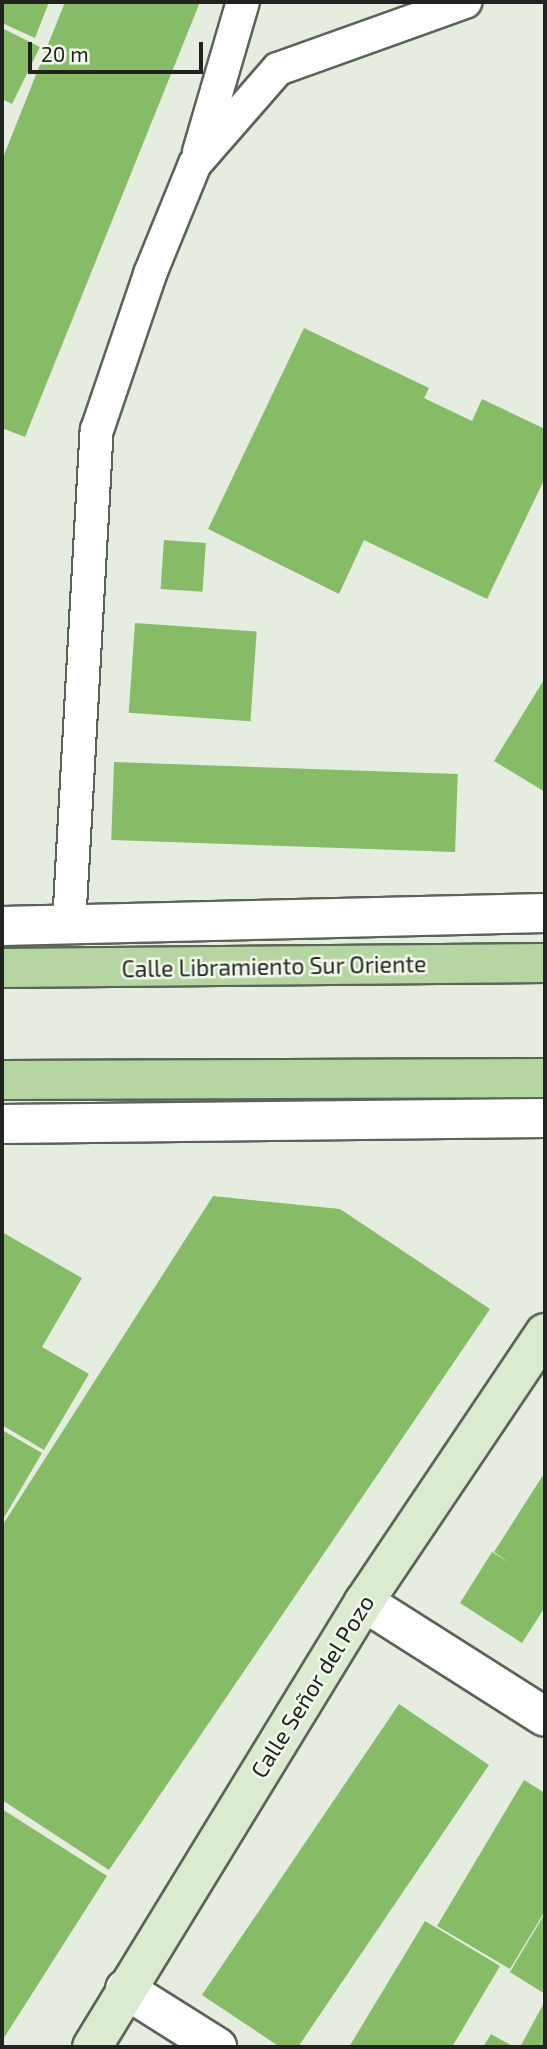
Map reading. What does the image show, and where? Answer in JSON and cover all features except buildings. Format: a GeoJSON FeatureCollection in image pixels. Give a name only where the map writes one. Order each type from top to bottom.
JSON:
{"type":"FeatureCollection","features":[{"type":"Feature","properties":{"kind":"main road","name":"Calle Libramiento Sur Oriente"},"geometry":{"type":"LineString","coordinates":[[2,968],[545,963]]}},
{"type":"Feature","properties":{"kind":"main road"},"geometry":{"type":"LineString","coordinates":[[2,1080],[545,1078]]}},
{"type":"Feature","properties":{"kind":"street"},"geometry":{"type":"LineString","coordinates":[[2,926],[545,913]]}},
{"type":"Feature","properties":{"kind":"street"},"geometry":{"type":"LineString","coordinates":[[2,1124],[545,1118]]}},
{"type":"Feature","properties":{"kind":"street","name":"Calle Señor del Pozo"},"geometry":{"type":"LineString","coordinates":[[92,2047],[363,1602],[545,1334]]}},
{"type":"Feature","properties":{"kind":"street"},"geometry":{"type":"LineString","coordinates":[[363,1602],[545,1717]]}},
{"type":"Feature","properties":{"kind":"street"},"geometry":{"type":"LineString","coordinates":[[125,1989],[217,2047]]}},
{"type":"Feature","properties":{"kind":"lane"},"geometry":{"type":"LineString","coordinates":[[69,925],[97,430],[150,274],[195,163],[243,2]]}},
{"type":"Feature","properties":{"kind":"lane"},"geometry":{"type":"LineString","coordinates":[[195,163],[278,69],[465,2]]}}]}
